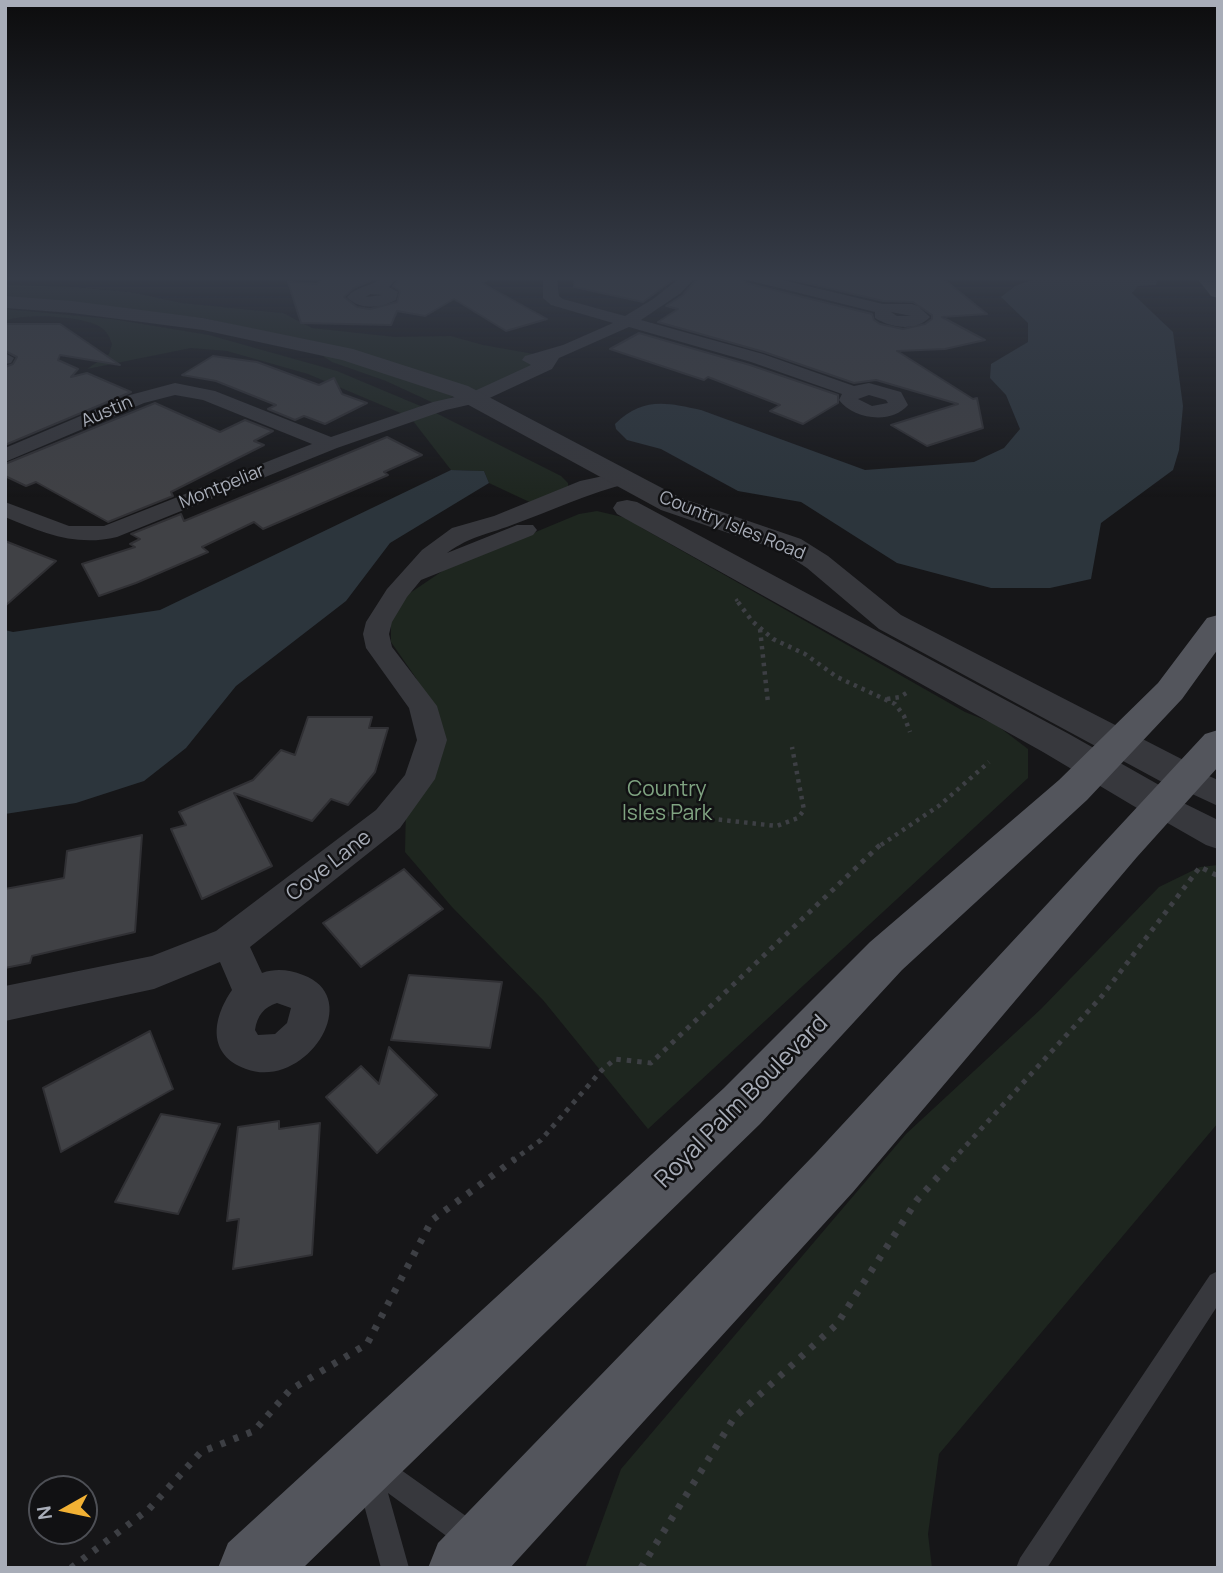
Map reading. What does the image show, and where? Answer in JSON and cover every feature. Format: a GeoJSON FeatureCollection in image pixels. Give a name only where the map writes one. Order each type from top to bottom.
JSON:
{"type":"FeatureCollection","features":[{"type":"Feature","properties":{"kind":"main road","name":"Royal Palm Boulevard"},"geometry":{"type":"LineString","coordinates":[[253,1568],[742,1107],[886,956],[1073,790],[1170,691],[1218,625]]}},
{"type":"Feature","properties":{"kind":"main road"},"geometry":{"type":"LineString","coordinates":[[483,1561],[834,1173],[1188,792],[1218,743]]}},
{"type":"Feature","properties":{"kind":"street","name":"Country Isles Road"},"geometry":{"type":"LineString","coordinates":[[295,350],[386,382],[458,398],[605,486],[1108,755],[1188,792]]}},
{"type":"Feature","properties":{"kind":"street","name":"Montpeliar"},"geometry":{"type":"LineString","coordinates":[[5,509],[68,535],[90,537],[109,532],[330,444],[546,365],[551,357],[565,350]]}},
{"type":"Feature","properties":{"kind":"street"},"geometry":{"type":"LineString","coordinates":[[730,350],[853,392]]}},
{"type":"Feature","properties":{"kind":"street","name":"Austin"},"geometry":{"type":"LineString","coordinates":[[5,456],[137,399],[175,389],[208,395],[330,444]]}},
{"type":"Feature","properties":{"kind":"street","name":"Country Isles Road"},"geometry":{"type":"LineString","coordinates":[[605,486],[671,504],[791,545],[807,554],[861,602],[890,622],[1108,755]]}},
{"type":"Feature","properties":{"kind":"street","name":"Cove Lane"},"geometry":{"type":"LineString","coordinates":[[5,1004],[154,972],[229,942],[388,819],[419,779],[432,740],[423,706],[379,648],[376,634],[388,607],[413,576],[479,550],[605,486]]}},
{"type":"Feature","properties":{"kind":"street"},"geometry":{"type":"LineString","coordinates":[[1188,792],[1218,836]]}},
{"type":"Feature","properties":{"kind":"street"},"geometry":{"type":"LineString","coordinates":[[229,942],[253,995]]}},
{"type":"Feature","properties":{"kind":"lane"},"geometry":{"type":"LineString","coordinates":[[1030,1568],[1218,1283]]}},
{"type":"Feature","properties":{"kind":"lane"},"geometry":{"type":"LineString","coordinates":[[366,1459],[483,1561]]}},
{"type":"Feature","properties":{"kind":"lane"},"geometry":{"type":"LineString","coordinates":[[366,1459],[396,1568]]}},
{"type":"Feature","properties":{"kind":"path"},"geometry":{"type":"LineString","coordinates":[[731,593],[760,629],[773,639],[805,654],[837,677],[895,704],[904,716],[910,732]]}},
{"type":"Feature","properties":{"kind":"path"},"geometry":{"type":"LineString","coordinates":[[760,629],[768,703]]}},
{"type":"Feature","properties":{"kind":"path"},"geometry":{"type":"LineString","coordinates":[[886,699],[900,697],[911,690]]}},
{"type":"Feature","properties":{"kind":"path"},"geometry":{"type":"LineString","coordinates":[[668,814],[777,826],[798,818],[804,810],[792,747]]}},
{"type":"Feature","properties":{"kind":"path"},"geometry":{"type":"LineString","coordinates":[[71,1568],[149,1510],[201,1452],[254,1431],[290,1390],[367,1344],[432,1220],[541,1140],[601,1071],[615,1059],[652,1063],[885,841],[915,826],[989,762]]}},
{"type":"Feature","properties":{"kind":"path"},"geometry":{"type":"LineString","coordinates":[[641,1568],[734,1418],[837,1324],[917,1200],[1101,996],[1200,867],[1218,876]]}},
{"type":"Feature","properties":{"kind":"green space"},"geometry":{"type":"Polygon","coordinates":[[[110,350],[179,350],[87,369],[109,354],[110,350]]]}},
{"type":"Feature","properties":{"kind":"green space"},"geometry":{"type":"Polygon","coordinates":[[[220,350],[264,350],[337,371],[430,410],[561,476],[568,483],[568,490],[538,506],[489,483],[484,471],[451,470],[410,417],[308,374],[220,350]]]}},
{"type":"Feature","properties":{"kind":"green space"},"geometry":{"type":"Polygon","coordinates":[[[314,350],[514,350],[551,357],[474,398],[460,391],[440,406],[386,381],[332,362],[314,350]]]}},
{"type":"Feature","properties":{"kind":"green space","name":"Country Isles Park"},"geometry":{"type":"Polygon","coordinates":[[[597,511],[631,519],[642,528],[965,712],[995,724],[1028,749],[1028,778],[648,1129],[543,1000],[452,907],[405,852],[406,807],[437,719],[416,678],[391,642],[391,615],[410,593],[444,570],[579,514],[597,511]]]}},
{"type":"Feature","properties":{"kind":"green space"},"geometry":{"type":"Polygon","coordinates":[[[1218,865],[1218,1123],[939,1454],[928,1534],[932,1568],[585,1568],[621,1469],[906,1134],[1041,1009],[1159,887],[1200,867],[1218,865]]]}},
{"type":"Feature","properties":{"kind":"shaded area"},"geometry":{"type":"Polygon","coordinates":[[[1014,350],[1175,350],[1183,406],[1179,450],[1173,470],[1101,523],[1091,579],[1050,588],[991,588],[897,563],[801,502],[738,491],[661,449],[627,440],[616,429],[615,424],[635,409],[655,404],[677,405],[701,410],[865,470],[974,462],[1004,448],[1020,429],[1006,395],[990,378],[991,364],[1014,350]]]}},
{"type":"Feature","properties":{"kind":"shaded area"},"geometry":{"type":"Polygon","coordinates":[[[451,470],[484,471],[489,483],[390,543],[346,601],[236,686],[186,748],[144,781],[76,803],[5,814],[5,630],[13,632],[160,610],[451,470]]]}},
{"type":"Feature","properties":{"kind":"building"},"geometry":{"type":"Polygon","coordinates":[[[99,350],[120,365],[60,355],[58,360],[78,369],[71,377],[87,373],[131,392],[5,445],[5,367],[13,364],[17,357],[5,351],[99,350]]]}},
{"type":"Feature","properties":{"kind":"building"},"geometry":{"type":"Polygon","coordinates":[[[614,350],[699,350],[838,395],[838,403],[803,424],[770,411],[780,405],[708,377],[704,380],[614,350]]]}},
{"type":"Feature","properties":{"kind":"building"},"geometry":{"type":"Polygon","coordinates":[[[758,350],[911,350],[897,351],[973,399],[977,398],[983,428],[927,446],[891,425],[958,404],[876,380],[854,383],[758,350]]]}},
{"type":"Feature","properties":{"kind":"building"},"geometry":{"type":"Polygon","coordinates":[[[213,356],[257,362],[319,385],[334,378],[342,394],[367,403],[325,424],[304,416],[295,420],[268,409],[276,405],[216,381],[182,375],[213,356]]]}},
{"type":"Feature","properties":{"kind":"building"},"geometry":{"type":"Polygon","coordinates":[[[155,403],[220,432],[245,420],[273,431],[254,441],[264,445],[171,492],[173,496],[108,522],[36,482],[26,486],[5,476],[5,464],[155,403]]]}},
{"type":"Feature","properties":{"kind":"building"},"geometry":{"type":"Polygon","coordinates":[[[387,437],[422,455],[384,472],[388,475],[263,529],[254,522],[202,547],[208,552],[99,596],[82,564],[135,547],[130,544],[140,539],[131,534],[181,514],[184,521],[387,437]]]}},
{"type":"Feature","properties":{"kind":"building"},"geometry":{"type":"Polygon","coordinates":[[[5,541],[56,561],[5,606],[5,541]]]}},
{"type":"Feature","properties":{"kind":"building"},"geometry":{"type":"Polygon","coordinates":[[[308,717],[372,717],[369,728],[388,728],[375,772],[348,805],[331,799],[312,821],[234,793],[272,866],[202,899],[171,829],[186,825],[179,812],[253,780],[281,750],[295,755],[308,717]]]}},
{"type":"Feature","properties":{"kind":"building"},"geometry":{"type":"Polygon","coordinates":[[[142,835],[135,932],[32,956],[30,963],[5,968],[5,889],[64,878],[67,851],[142,835]]]}},
{"type":"Feature","properties":{"kind":"building"},"geometry":{"type":"Polygon","coordinates":[[[404,869],[443,909],[361,967],[323,923],[404,869]]]}},
{"type":"Feature","properties":{"kind":"building"},"geometry":{"type":"Polygon","coordinates":[[[409,975],[502,982],[490,1048],[391,1040],[409,975]]]}},
{"type":"Feature","properties":{"kind":"building"},"geometry":{"type":"Polygon","coordinates":[[[150,1031],[173,1089],[61,1152],[43,1088],[150,1031]]]}},
{"type":"Feature","properties":{"kind":"building"},"geometry":{"type":"Polygon","coordinates":[[[389,1047],[437,1095],[377,1153],[326,1097],[361,1066],[379,1084],[389,1047]]]}},
{"type":"Feature","properties":{"kind":"building"},"geometry":{"type":"Polygon","coordinates":[[[161,1114],[220,1124],[178,1214],[115,1202],[161,1114]]]}},
{"type":"Feature","properties":{"kind":"building"},"geometry":{"type":"Polygon","coordinates":[[[279,1121],[279,1129],[320,1123],[312,1255],[233,1269],[239,1219],[227,1221],[238,1127],[279,1121]]]}}]}
